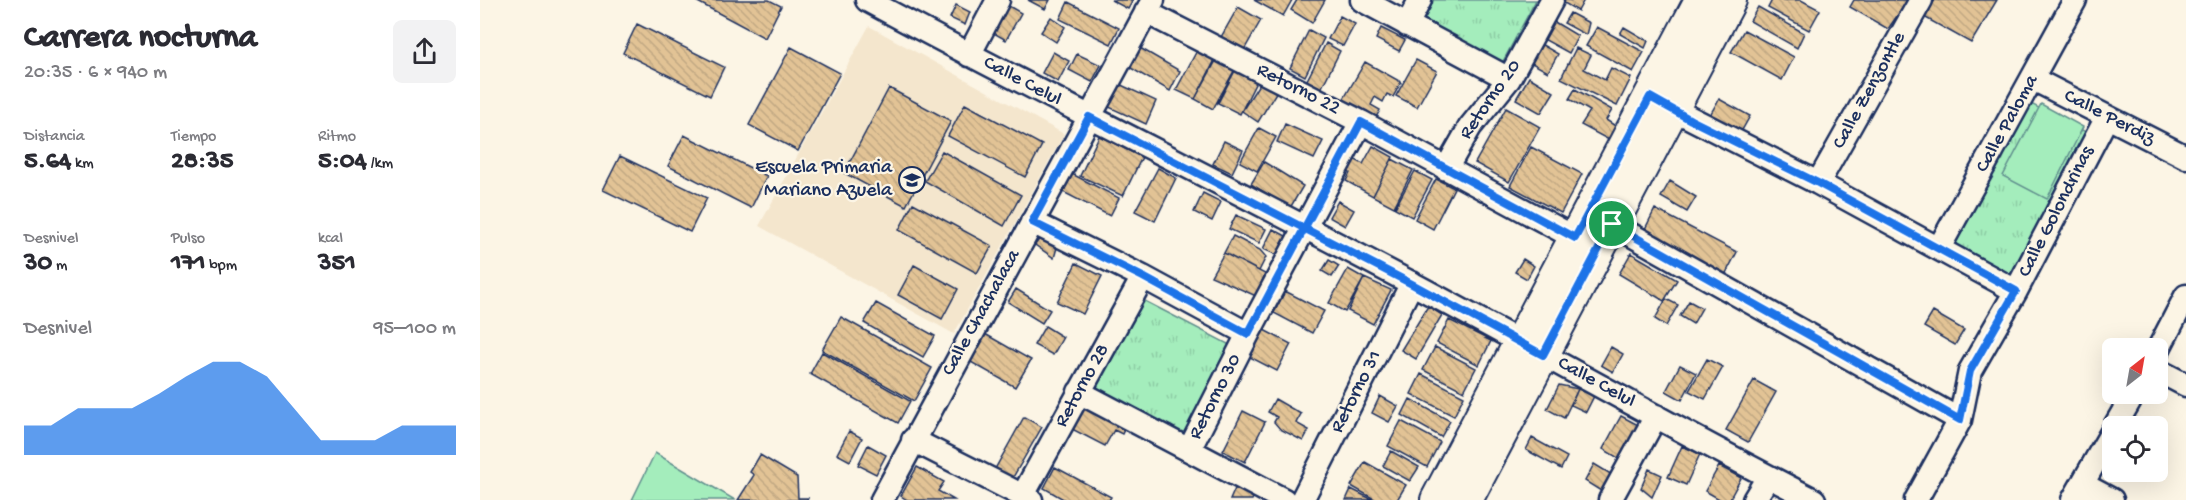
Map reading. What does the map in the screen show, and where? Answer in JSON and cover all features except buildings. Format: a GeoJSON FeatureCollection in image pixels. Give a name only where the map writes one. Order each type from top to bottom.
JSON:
{"type":"FeatureCollection","features":[{"type":"Feature","properties":{"kind":"main road"},"geometry":{"type":"LineString","coordinates":[[1437,500],[1612,224],[1701,0]]}},
{"type":"Feature","properties":{"kind":"main road"},"geometry":{"type":"LineString","coordinates":[[1466,500],[1531,349],[1575,238],[1730,0]]}},
{"type":"Feature","properties":{"kind":"street","name":"Calle Celul"},"geometry":{"type":"LineString","coordinates":[[867,0],[1412,284],[1814,500]]}},
{"type":"Feature","properties":{"kind":"street"},"geometry":{"type":"LineString","coordinates":[[969,55],[998,0]]}},
{"type":"Feature","properties":{"kind":"street"},"geometry":{"type":"LineString","coordinates":[[1362,0],[1509,79]]}},
{"type":"Feature","properties":{"kind":"street"},"geometry":{"type":"LineString","coordinates":[[1407,25],[1420,0]]}},
{"type":"Feature","properties":{"kind":"street","name":"Retorno 20"},"geometry":{"type":"LineString","coordinates":[[1446,169],[1470,127],[1509,79],[1552,0]]}},
{"type":"Feature","properties":{"kind":"street","name":"Calle Zenzontle"},"geometry":{"type":"LineString","coordinates":[[1818,183],[1921,0]]}},
{"type":"Feature","properties":{"kind":"street","name":"Calle Paloma"},"geometry":{"type":"LineString","coordinates":[[1939,248],[2075,0]]}},
{"type":"Feature","properties":{"kind":"street","name":"Calle Chachalaca"},"geometry":{"type":"LineString","coordinates":[[882,500],[1150,6]]}},
{"type":"Feature","properties":{"kind":"street","name":"Retorno 22"},"geometry":{"type":"LineString","coordinates":[[1150,6],[1575,238]]}},
{"type":"Feature","properties":{"kind":"street","name":"Calle Perdiz"},"geometry":{"type":"LineString","coordinates":[[2033,79],[2186,157]]}},
{"type":"Feature","properties":{"kind":"street"},"geometry":{"type":"LineString","coordinates":[[1661,103],[1818,183],[2016,291]]}},
{"type":"Feature","properties":{"kind":"street","name":"Calle Golondrinas"},"geometry":{"type":"LineString","coordinates":[[1916,500],[1960,420],[1970,371],[2016,291],[2107,117]]}},
{"type":"Feature","properties":{"kind":"street","name":"Retorno 30"},"geometry":{"type":"LineString","coordinates":[[1189,450],[1361,122]]}},
{"type":"Feature","properties":{"kind":"street"},"geometry":{"type":"LineString","coordinates":[[1032,222],[1143,277],[1248,334]]}},
{"type":"Feature","properties":{"kind":"street"},"geometry":{"type":"LineString","coordinates":[[1612,224],[1960,420]]}},
{"type":"Feature","properties":{"kind":"street","name":"Retorno 28"},"geometry":{"type":"LineString","coordinates":[[1027,498],[1079,392],[1143,277]]}},
{"type":"Feature","properties":{"kind":"street","name":"Retorno 31"},"geometry":{"type":"LineString","coordinates":[[1302,500],[1412,284]]}},
{"type":"Feature","properties":{"kind":"street"},"geometry":{"type":"LineString","coordinates":[[2164,338],[2186,296]]}},
{"type":"Feature","properties":{"kind":"street"},"geometry":{"type":"LineString","coordinates":[[2168,376],[2186,385]]}},
{"type":"Feature","properties":{"kind":"street"},"geometry":{"type":"LineString","coordinates":[[1079,392],[1284,500]]}},
{"type":"Feature","properties":{"kind":"street"},"geometry":{"type":"LineString","coordinates":[[1610,500],[1656,417]]}},
{"type":"Feature","properties":{"kind":"street"},"geometry":{"type":"LineString","coordinates":[[913,440],[1027,498]]}},
{"type":"Feature","properties":{"kind":"street"},"geometry":{"type":"LineString","coordinates":[[2102,449],[2077,492],[2112,500]]}},
{"type":"Feature","properties":{"kind":"street"},"geometry":{"type":"LineString","coordinates":[[1754,500],[1768,477]]}},
{"type":"Feature","properties":{"kind":"shaded area","name":"Escuela Primaria Mariano Azuela"},"geometry":{"type":"Polygon","coordinates":[[[869,26],[1064,134],[954,334],[759,226],[869,26]]]}},
{"type":"Feature","properties":{"kind":"green space"},"geometry":{"type":"Polygon","coordinates":[[[1426,0],[1536,0],[1501,65],[1418,16],[1426,0]]]}},
{"type":"Feature","properties":{"kind":"green space"},"geometry":{"type":"Polygon","coordinates":[[[2025,101],[2086,132],[2009,284],[1946,248],[2025,101]]]}},
{"type":"Feature","properties":{"kind":"green space"},"geometry":{"type":"Polygon","coordinates":[[[2041,104],[2083,127],[2047,199],[2003,176],[2041,104]]]}},
{"type":"Feature","properties":{"kind":"green space"},"geometry":{"type":"Polygon","coordinates":[[[1141,299],[1230,345],[1182,439],[1092,386],[1141,299]]]}},
{"type":"Feature","properties":{"kind":"green space"},"geometry":{"type":"Polygon","coordinates":[[[655,453],[735,500],[632,500],[655,453]]]}},
{"type":"Feature","properties":{"kind":"place","name":"Escuela Primaria Mariano Azuela"},"geometry":{"type":"Point","coordinates":[912,180]}},
{"type":"Feature","properties":{"kind":"route"},"geometry":{"type":"LineString","coordinates":[[1612,224],[1543,355],[1304,227],[1089,117],[1032,222],[1143,277],[1248,334],[1304,227],[1361,122],[1575,238],[1650,97],[1818,183],[2016,291],[1970,371],[1960,420],[1612,224]]}}]}
